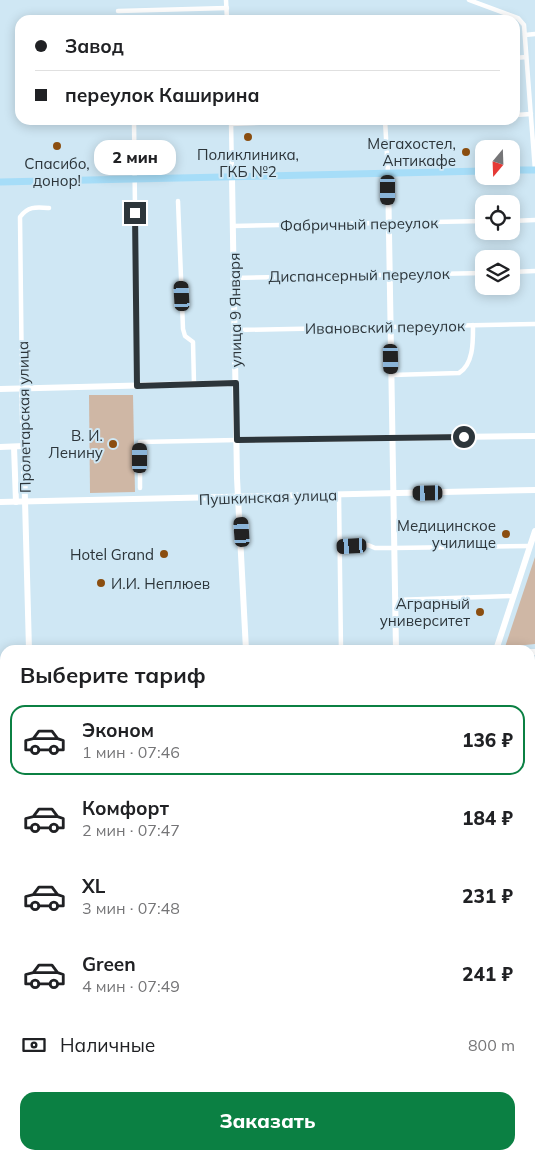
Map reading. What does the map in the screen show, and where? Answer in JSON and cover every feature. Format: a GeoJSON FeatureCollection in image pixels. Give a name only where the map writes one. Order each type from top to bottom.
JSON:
{"type":"FeatureCollection","features":[{"type":"Feature","properties":{"kind":"main road"},"geometry":{"type":"LineString","coordinates":[[520,170],[535,170]]}},
{"type":"Feature","properties":{"kind":"main road"},"geometry":{"type":"LineString","coordinates":[[0,182],[475,171]]}},
{"type":"Feature","properties":{"kind":"main road"},"geometry":{"type":"LineString","coordinates":[[388,173],[396,645]]}},
{"type":"Feature","properties":{"kind":"main road","name":"улица 9 Января"},"geometry":{"type":"LineString","coordinates":[[232,177],[237,440],[246,645]]}},
{"type":"Feature","properties":{"kind":"main road"},"geometry":{"type":"LineString","coordinates":[[0,389],[236,383]]}},
{"type":"Feature","properties":{"kind":"main road","name":"Пролетарская улица"},"geometry":{"type":"LineString","coordinates":[[22,388],[29,645]]}},
{"type":"Feature","properties":{"kind":"main road"},"geometry":{"type":"LineString","coordinates":[[237,440],[535,436]]}},
{"type":"Feature","properties":{"kind":"main road","name":"Пролетарская улица"},"geometry":{"type":"LineString","coordinates":[[14,446],[16,502]]}},
{"type":"Feature","properties":{"kind":"main road"},"geometry":{"type":"LineString","coordinates":[[0,447],[24,446]]}},
{"type":"Feature","properties":{"kind":"main road","name":"Пушкинская улица"},"geometry":{"type":"LineString","coordinates":[[0,502],[535,490]]}},
{"type":"Feature","properties":{"kind":"main road"},"geometry":{"type":"LineString","coordinates":[[498,645],[535,531]]}},
{"type":"Feature","properties":{"kind":"street"},"geometry":{"type":"LineString","coordinates":[[226,0],[227,15]]}},
{"type":"Feature","properties":{"kind":"street"},"geometry":{"type":"LineString","coordinates":[[469,0],[508,15]]}},
{"type":"Feature","properties":{"kind":"street"},"geometry":{"type":"LineString","coordinates":[[488,6],[490,0]]}},
{"type":"Feature","properties":{"kind":"street"},"geometry":{"type":"LineString","coordinates":[[118,11],[227,8]]}},
{"type":"Feature","properties":{"kind":"street"},"geometry":{"type":"LineString","coordinates":[[520,20],[522,21],[525,35],[535,170]]}},
{"type":"Feature","properties":{"kind":"street"},"geometry":{"type":"LineString","coordinates":[[525,35],[535,34]]}},
{"type":"Feature","properties":{"kind":"street"},"geometry":{"type":"LineString","coordinates":[[520,58],[526,57]]}},
{"type":"Feature","properties":{"kind":"street"},"geometry":{"type":"LineString","coordinates":[[520,115],[531,114]]}},
{"type":"Feature","properties":{"kind":"street"},"geometry":{"type":"LineString","coordinates":[[134,125],[137,386]]}},
{"type":"Feature","properties":{"kind":"street","name":"улица 9 Января"},"geometry":{"type":"LineString","coordinates":[[231,125],[232,177]]}},
{"type":"Feature","properties":{"kind":"street"},"geometry":{"type":"LineString","coordinates":[[385,125],[388,173]]}},
{"type":"Feature","properties":{"kind":"street"},"geometry":{"type":"LineString","coordinates":[[178,201],[184,329],[185,336],[193,342],[194,384]]}},
{"type":"Feature","properties":{"kind":"street","name":"Пролетарская улица"},"geometry":{"type":"LineString","coordinates":[[22,388],[20,217],[26,210],[31,208],[49,208]]}},
{"type":"Feature","properties":{"kind":"street"},"geometry":{"type":"LineString","coordinates":[[520,221],[535,220]]}},
{"type":"Feature","properties":{"kind":"street","name":"Фабричный переулок"},"geometry":{"type":"LineString","coordinates":[[233,226],[475,221]]}},
{"type":"Feature","properties":{"kind":"street","name":"Диспансерный переулок"},"geometry":{"type":"LineString","coordinates":[[235,278],[475,272]]}},
{"type":"Feature","properties":{"kind":"street"},"geometry":{"type":"LineString","coordinates":[[520,272],[535,272]]}},
{"type":"Feature","properties":{"kind":"street","name":"Ивановский переулок"},"geometry":{"type":"LineString","coordinates":[[236,330],[535,324]]}},
{"type":"Feature","properties":{"kind":"street"},"geometry":{"type":"LineString","coordinates":[[392,375],[459,373],[463,370],[474,346],[473,325]]}},
{"type":"Feature","properties":{"kind":"street"},"geometry":{"type":"LineString","coordinates":[[140,488],[140,442],[237,440]]}},
{"type":"Feature","properties":{"kind":"street"},"geometry":{"type":"LineString","coordinates":[[339,495],[341,645]]}},
{"type":"Feature","properties":{"kind":"street"},"geometry":{"type":"LineString","coordinates":[[340,547],[368,545],[375,548],[530,546]]}},
{"type":"Feature","properties":{"kind":"street"},"geometry":{"type":"LineString","coordinates":[[395,600],[513,596]]}},
{"type":"Feature","properties":{"kind":"shaded area"},"geometry":{"type":"Polygon","coordinates":[[[89,395],[133,395],[135,492],[90,493],[89,395]]]}},
{"type":"Feature","properties":{"kind":"shaded area"},"geometry":{"type":"Polygon","coordinates":[[[535,557],[535,644],[506,645],[535,557]]]}},
{"type":"Feature","properties":{"kind":"place","name":"Поликлиника, ГКБ №2"},"geometry":{"type":"Point","coordinates":[248,137]}},
{"type":"Feature","properties":{"kind":"place","name":"Спасибо, донор!"},"geometry":{"type":"Point","coordinates":[57,146]}},
{"type":"Feature","properties":{"kind":"place","name":"Мегахостел, Антикафе"},"geometry":{"type":"Point","coordinates":[466,152]}},
{"type":"Feature","properties":{"kind":"place","name":"В. И. Ленину"},"geometry":{"type":"Point","coordinates":[113,444]}},
{"type":"Feature","properties":{"kind":"place","name":"Медицинское училище"},"geometry":{"type":"Point","coordinates":[506,534]}},
{"type":"Feature","properties":{"kind":"place","name":"Hotel Grand"},"geometry":{"type":"Point","coordinates":[164,554]}},
{"type":"Feature","properties":{"kind":"place","name":"И.И. Неплюев"},"geometry":{"type":"Point","coordinates":[101,583]}},
{"type":"Feature","properties":{"kind":"place","name":"Аграрный университет"},"geometry":{"type":"Point","coordinates":[480,612]}},
{"type":"Feature","properties":{"kind":"route"},"geometry":{"type":"LineString","coordinates":[[135,213],[137,386],[236,383],[237,440],[464,437]]}}]}
